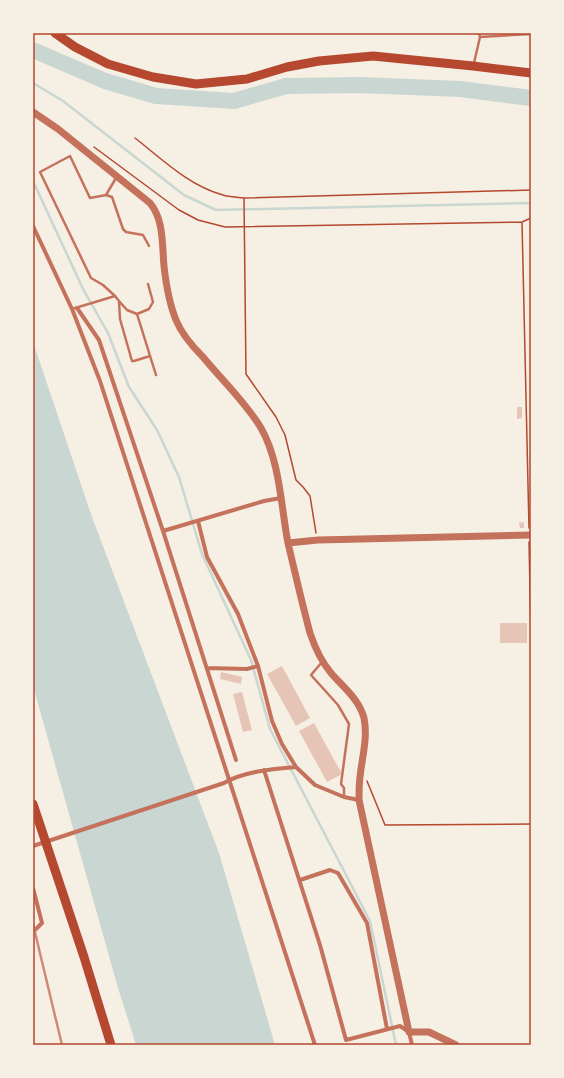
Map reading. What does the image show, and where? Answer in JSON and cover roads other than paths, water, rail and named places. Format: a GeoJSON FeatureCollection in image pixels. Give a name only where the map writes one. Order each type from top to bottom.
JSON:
{"type":"FeatureCollection","features":[{"type":"Feature","properties":{"kind":"main road"},"geometry":{"type":"LineString","coordinates":[[55,33],[75,47],[108,64],[153,77],[196,84],[247,79],[287,67],[319,61],[373,56],[531,73]]}},
{"type":"Feature","properties":{"kind":"main road"},"geometry":{"type":"LineString","coordinates":[[33,804],[111,1045]]}},
{"type":"Feature","properties":{"kind":"street"},"geometry":{"type":"LineString","coordinates":[[33,112],[58,129],[117,176],[150,203],[156,210],[160,220],[164,268],[169,300],[183,335],[242,402],[261,428],[269,444],[275,465],[288,543],[310,633],[322,661],[350,694],[364,717],[366,734],[360,777],[359,800],[412,1045]]}},
{"type":"Feature","properties":{"kind":"street"},"geometry":{"type":"LineString","coordinates":[[33,226],[75,309],[100,381],[230,780],[314,1045]]}},
{"type":"Feature","properties":{"kind":"street"},"geometry":{"type":"LineString","coordinates":[[75,309],[91,326],[99,340],[163,531],[236,760]]}},
{"type":"Feature","properties":{"kind":"street"},"geometry":{"type":"LineString","coordinates":[[163,531],[264,500],[281,498]]}},
{"type":"Feature","properties":{"kind":"street"},"geometry":{"type":"LineString","coordinates":[[198,521],[207,557],[238,614],[258,666],[272,721],[282,744],[296,767],[315,785],[344,797],[359,800]]}},
{"type":"Feature","properties":{"kind":"street"},"geometry":{"type":"LineString","coordinates":[[288,543],[318,540],[530,535]]}},
{"type":"Feature","properties":{"kind":"street"},"geometry":{"type":"LineString","coordinates":[[207,668],[247,669],[258,666]]}},
{"type":"Feature","properties":{"kind":"street"},"geometry":{"type":"LineString","coordinates":[[33,846],[230,780],[264,770],[296,767]]}},
{"type":"Feature","properties":{"kind":"street"},"geometry":{"type":"LineString","coordinates":[[264,770],[320,944],[346,1040],[400,1026],[409,1032],[429,1032],[456,1045]]}},
{"type":"Feature","properties":{"kind":"street"},"geometry":{"type":"LineString","coordinates":[[300,880],[330,870],[338,872],[367,923],[387,1029]]}},
{"type":"Feature","properties":{"kind":"street"},"geometry":{"type":"LineString","coordinates":[[33,888],[42,923],[33,932]]}},
{"type":"Feature","properties":{"kind":"lane"},"geometry":{"type":"LineString","coordinates":[[473,66],[480,38],[479,33]]}},
{"type":"Feature","properties":{"kind":"lane"},"geometry":{"type":"LineString","coordinates":[[480,38],[531,34]]}},
{"type":"Feature","properties":{"kind":"lane"},"geometry":{"type":"LineString","coordinates":[[148,284],[153,302],[149,309],[137,314],[127,310],[116,296],[91,278],[40,172],[70,156],[90,198],[106,195],[112,197],[123,229],[126,232],[143,235],[150,246]]}},
{"type":"Feature","properties":{"kind":"lane"},"geometry":{"type":"LineString","coordinates":[[106,195],[117,176]]}},
{"type":"Feature","properties":{"kind":"lane"},"geometry":{"type":"LineString","coordinates":[[75,309],[116,296]]}},
{"type":"Feature","properties":{"kind":"lane"},"geometry":{"type":"LineString","coordinates":[[119,301],[120,319],[132,361],[150,356]]}},
{"type":"Feature","properties":{"kind":"lane"},"geometry":{"type":"LineString","coordinates":[[137,314],[156,375]]}},
{"type":"Feature","properties":{"kind":"lane"},"geometry":{"type":"LineString","coordinates":[[322,661],[311,675],[338,705],[349,724],[341,784],[344,788],[344,797]]}},
{"type":"Feature","properties":{"kind":"waterway"},"geometry":{"type":"LineString","coordinates":[[33,50],[105,81],[156,96],[234,101],[286,86],[360,85],[460,89],[531,98]]}},
{"type":"Feature","properties":{"kind":"waterway"},"geometry":{"type":"LineString","coordinates":[[33,83],[63,101],[184,195],[216,210],[531,203]]}},
{"type":"Feature","properties":{"kind":"waterway"},"geometry":{"type":"LineString","coordinates":[[33,181],[83,289],[108,333],[129,387],[157,430],[179,477],[202,554],[251,660],[270,729],[370,921],[396,1045]]}},
{"type":"Feature","properties":{"kind":"waterway"},"geometry":{"type":"LineString","coordinates":[[530,203],[531,236]]}},
{"type":"Feature","properties":{"kind":"railway"},"geometry":{"type":"LineString","coordinates":[[33,924],[62,1045]]}}]}
